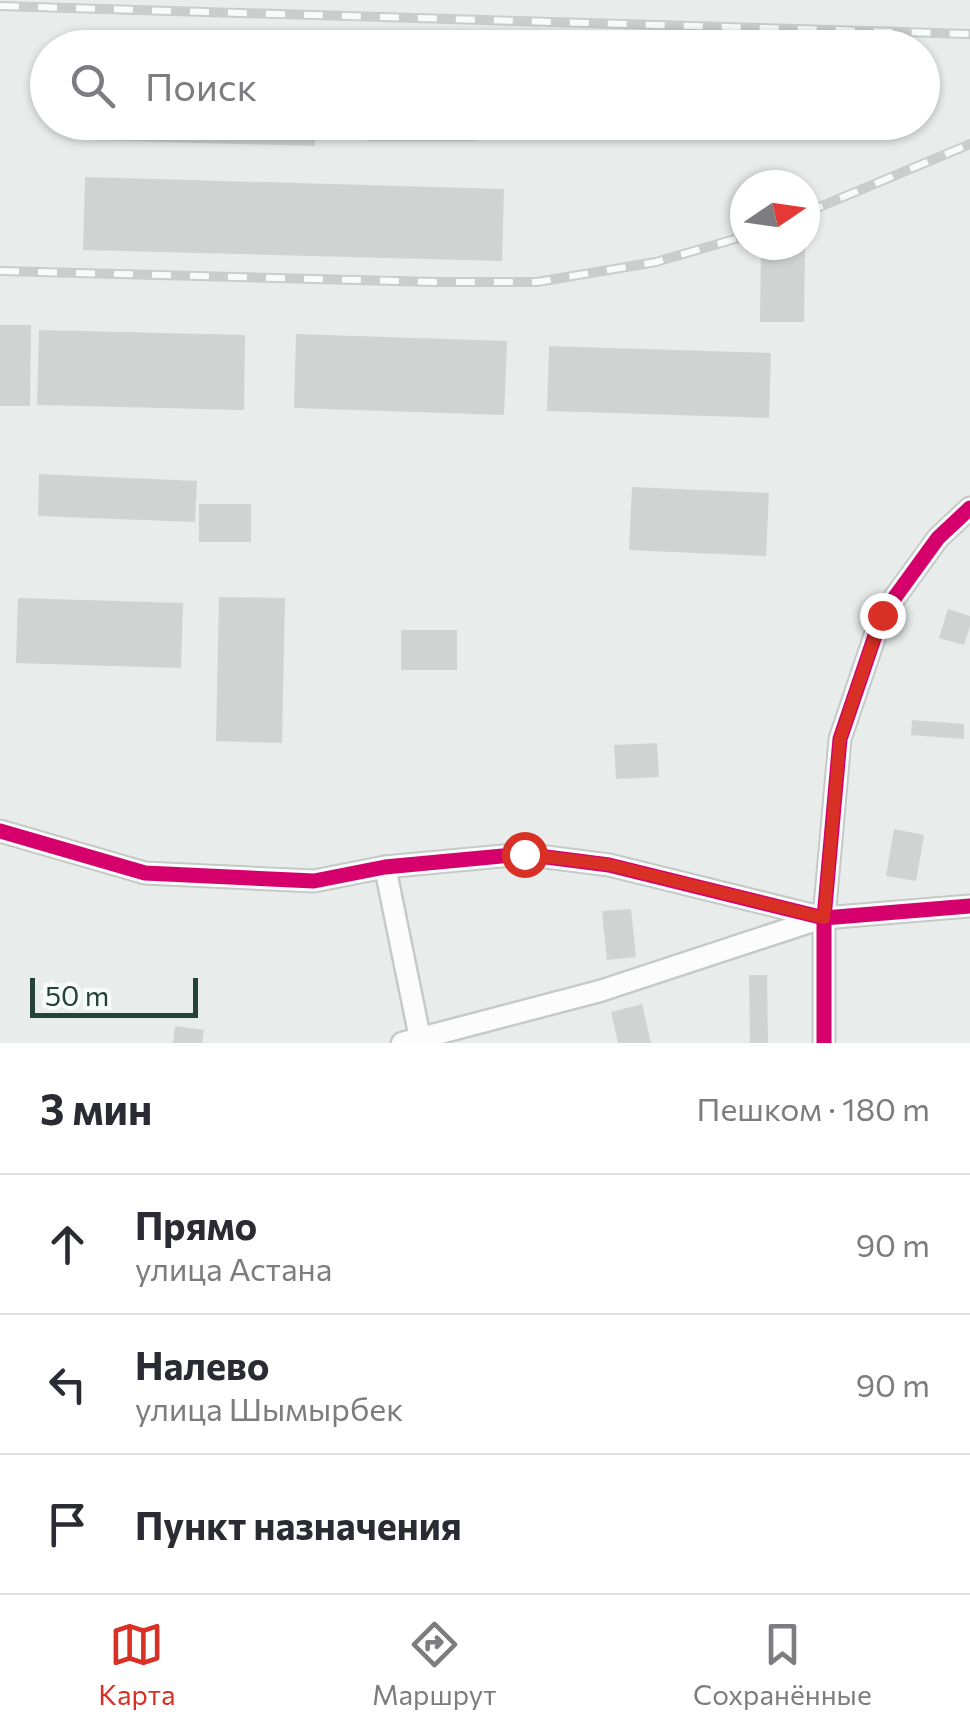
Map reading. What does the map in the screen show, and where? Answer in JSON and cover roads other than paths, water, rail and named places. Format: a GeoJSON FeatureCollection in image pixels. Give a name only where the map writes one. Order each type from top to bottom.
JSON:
{"type":"FeatureCollection","features":[{"type":"Feature","properties":{"kind":"street"},"geometry":{"type":"LineString","coordinates":[[824,1043],[824,918],[840,739],[882,615],[938,538],[970,508]]}},
{"type":"Feature","properties":{"kind":"street"},"geometry":{"type":"LineString","coordinates":[[0,831],[144,872],[314,881],[385,868],[524,854],[574,859],[824,918]]}},
{"type":"Feature","properties":{"kind":"street"},"geometry":{"type":"LineString","coordinates":[[385,868],[411,1041],[600,991],[824,918],[970,906]]}},
{"type":"Feature","properties":{"kind":"railway"},"geometry":{"type":"LineString","coordinates":[[0,6],[831,30]]}},
{"type":"Feature","properties":{"kind":"railway"},"geometry":{"type":"LineString","coordinates":[[940,33],[970,34]]}},
{"type":"Feature","properties":{"kind":"railway"},"geometry":{"type":"LineString","coordinates":[[820,207],[970,144]]}},
{"type":"Feature","properties":{"kind":"railway"},"geometry":{"type":"LineString","coordinates":[[0,271],[537,282],[656,262],[730,240]]}}]}
